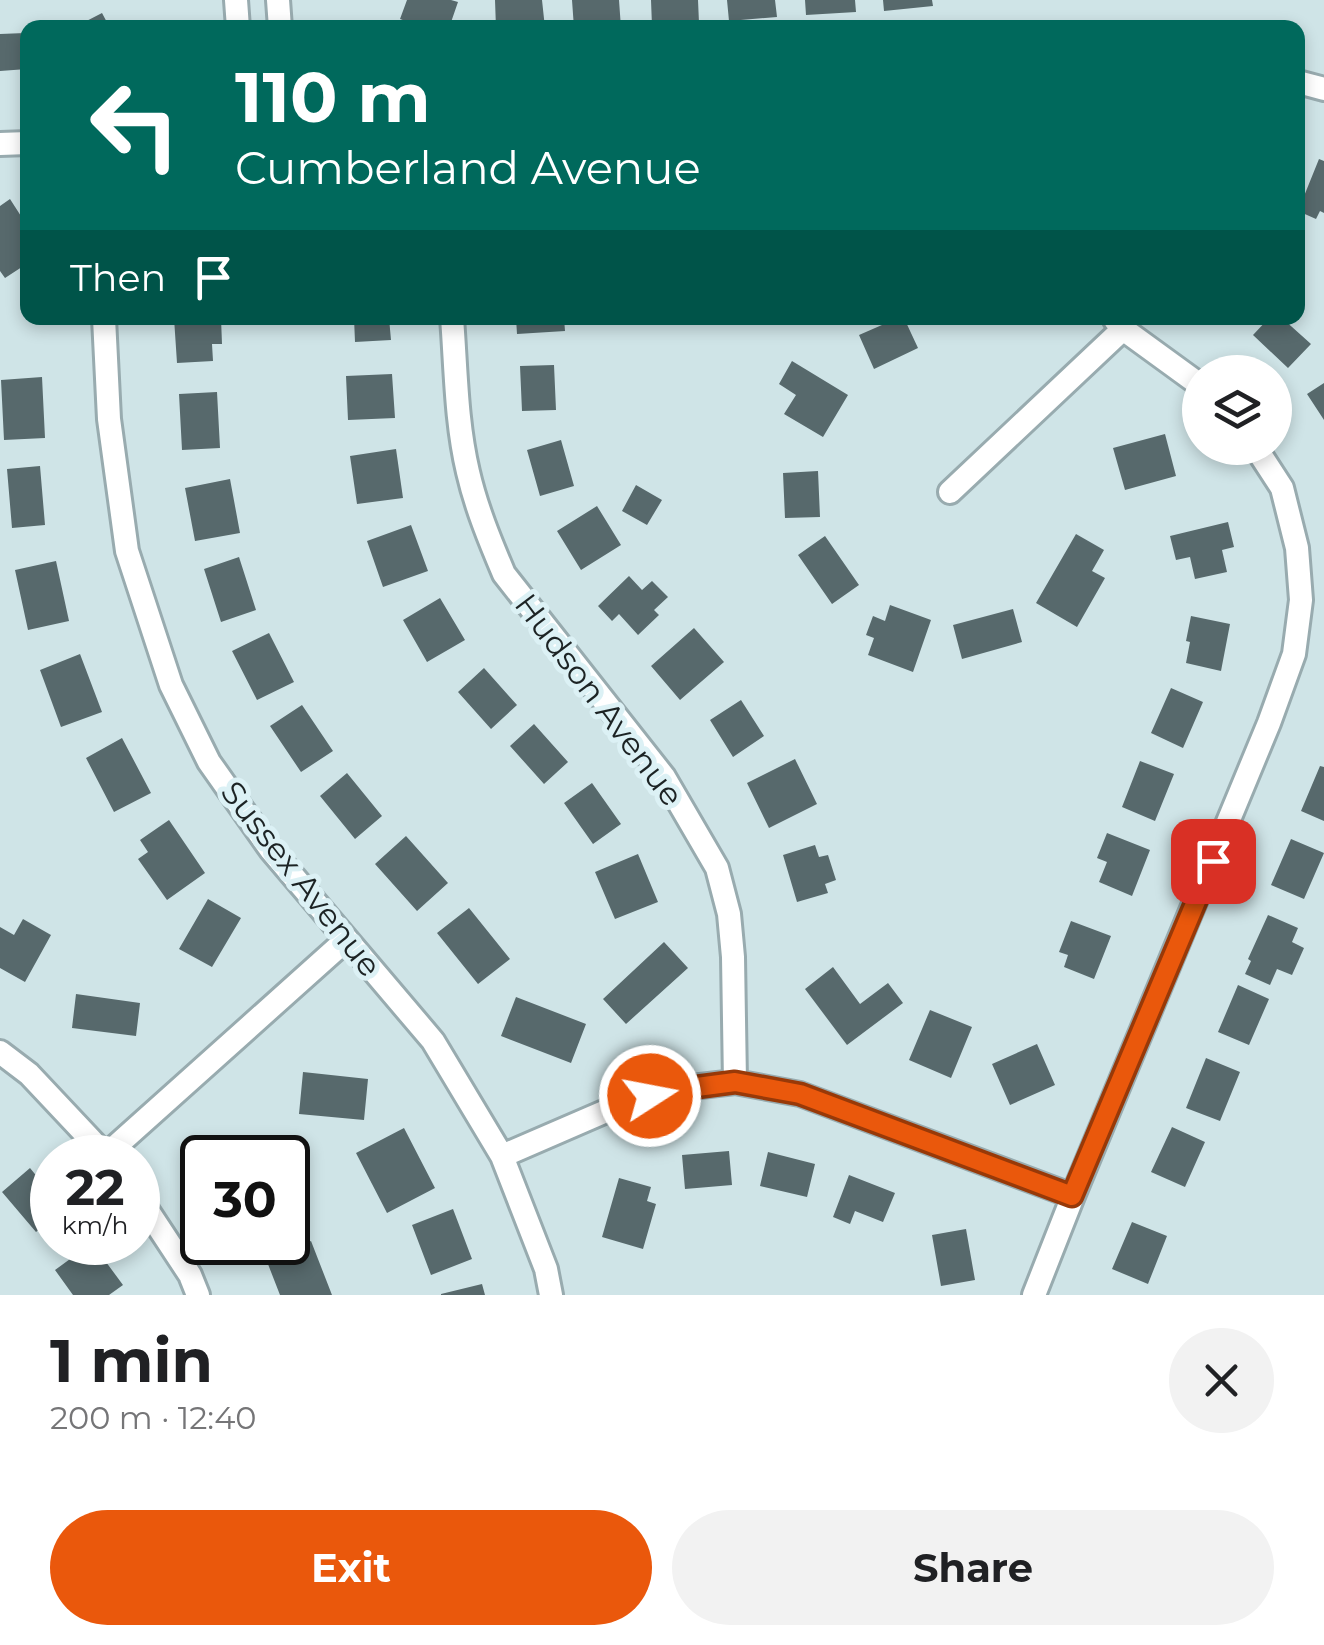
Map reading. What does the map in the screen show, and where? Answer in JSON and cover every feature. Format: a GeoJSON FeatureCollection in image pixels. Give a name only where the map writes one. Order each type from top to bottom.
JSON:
{"type":"FeatureCollection","features":[{"type":"Feature","properties":{"kind":"street","name":"Sussex Avenue"},"geometry":{"type":"LineString","coordinates":[[104,325],[109,419],[126,552],[171,685],[209,762],[271,850],[432,1042],[502,1156],[546,1269],[551,1295]]}},
{"type":"Feature","properties":{"kind":"street","name":"Hudson Avenue"},"geometry":{"type":"LineString","coordinates":[[453,325],[468,473],[504,574],[664,777],[717,868],[729,914],[733,957],[735,1082]]}},
{"type":"Feature","properties":{"kind":"street"},"geometry":{"type":"LineString","coordinates":[[950,492],[1116,325]]}},
{"type":"Feature","properties":{"kind":"street"},"geometry":{"type":"LineString","coordinates":[[1121,325],[1182,371]]}},
{"type":"Feature","properties":{"kind":"street"},"geometry":{"type":"LineString","coordinates":[[1034,1295],[1270,723],[1294,654],[1302,600],[1296,548],[1282,488],[1267,465]]}},
{"type":"Feature","properties":{"kind":"street"},"geometry":{"type":"LineString","coordinates":[[130,1135],[346,940]]}},
{"type":"Feature","properties":{"kind":"street"},"geometry":{"type":"LineString","coordinates":[[0,1052],[30,1074],[87,1135]]}},
{"type":"Feature","properties":{"kind":"street"},"geometry":{"type":"LineString","coordinates":[[502,1156],[627,1102],[674,1090],[735,1082],[800,1094],[1072,1196]]}},
{"type":"Feature","properties":{"kind":"street"},"geometry":{"type":"LineString","coordinates":[[160,1229],[190,1275],[198,1295]]}},
{"type":"Feature","properties":{"kind":"building"},"geometry":{"type":"Polygon","coordinates":[[[407,0],[458,2],[452,20],[400,19],[407,0]]]}},
{"type":"Feature","properties":{"kind":"building"},"geometry":{"type":"Polygon","coordinates":[[[495,0],[542,0],[544,20],[496,20],[495,0]]]}},
{"type":"Feature","properties":{"kind":"building"},"geometry":{"type":"Polygon","coordinates":[[[572,0],[619,0],[620,20],[573,20],[572,0]]]}},
{"type":"Feature","properties":{"kind":"building"},"geometry":{"type":"Polygon","coordinates":[[[651,0],[698,0],[699,20],[652,20],[651,0]]]}},
{"type":"Feature","properties":{"kind":"building"},"geometry":{"type":"Polygon","coordinates":[[[727,0],[775,0],[777,17],[729,20],[727,0]]]}},
{"type":"Feature","properties":{"kind":"building"},"geometry":{"type":"Polygon","coordinates":[[[805,0],[855,0],[856,12],[806,15],[805,0]]]}},
{"type":"Feature","properties":{"kind":"building"},"geometry":{"type":"Polygon","coordinates":[[[883,0],[932,0],[933,6],[884,11],[883,0]]]}},
{"type":"Feature","properties":{"kind":"building"},"geometry":{"type":"Polygon","coordinates":[[[20,33],[20,70],[0,71],[0,34],[20,33]]]}},
{"type":"Feature","properties":{"kind":"building"},"geometry":{"type":"Polygon","coordinates":[[[1319,159],[1324,161],[1324,213],[1320,211],[1316,219],[1305,214],[1305,194],[1319,159]]]}},
{"type":"Feature","properties":{"kind":"building"},"geometry":{"type":"Polygon","coordinates":[[[10,199],[20,215],[20,268],[5,278],[0,271],[0,206],[10,199]]]}},
{"type":"Feature","properties":{"kind":"building"},"geometry":{"type":"Polygon","coordinates":[[[174,325],[221,325],[222,344],[212,344],[213,361],[177,363],[174,325]]]}},
{"type":"Feature","properties":{"kind":"building"},"geometry":{"type":"Polygon","coordinates":[[[354,325],[390,325],[391,340],[355,342],[354,325]]]}},
{"type":"Feature","properties":{"kind":"building"},"geometry":{"type":"Polygon","coordinates":[[[516,325],[565,325],[565,331],[517,334],[516,325]]]}},
{"type":"Feature","properties":{"kind":"building"},"geometry":{"type":"Polygon","coordinates":[[[882,325],[907,325],[918,348],[874,369],[859,335],[882,325]]]}},
{"type":"Feature","properties":{"kind":"building"},"geometry":{"type":"Polygon","coordinates":[[[1262,325],[1290,325],[1311,344],[1292,364],[1292,355],[1274,355],[1253,335],[1262,325]]]}},
{"type":"Feature","properties":{"kind":"building"},"geometry":{"type":"Polygon","coordinates":[[[792,361],[848,395],[823,437],[784,414],[796,395],[779,384],[792,361]]]}},
{"type":"Feature","properties":{"kind":"building"},"geometry":{"type":"Polygon","coordinates":[[[554,365],[556,410],[522,411],[520,366],[554,365]]]}},
{"type":"Feature","properties":{"kind":"building"},"geometry":{"type":"Polygon","coordinates":[[[392,374],[395,418],[348,420],[346,376],[392,374]]]}},
{"type":"Feature","properties":{"kind":"building"},"geometry":{"type":"Polygon","coordinates":[[[42,377],[45,438],[4,440],[1,380],[42,377]]]}},
{"type":"Feature","properties":{"kind":"building"},"geometry":{"type":"Polygon","coordinates":[[[1324,383],[1324,420],[1307,394],[1324,383]]]}},
{"type":"Feature","properties":{"kind":"building"},"geometry":{"type":"Polygon","coordinates":[[[217,392],[220,448],[182,450],[179,394],[217,392]]]}},
{"type":"Feature","properties":{"kind":"building"},"geometry":{"type":"Polygon","coordinates":[[[1165,434],[1176,476],[1125,490],[1113,448],[1165,434]]]}},
{"type":"Feature","properties":{"kind":"building"},"geometry":{"type":"Polygon","coordinates":[[[561,440],[574,486],[540,496],[527,450],[561,440]]]}},
{"type":"Feature","properties":{"kind":"building"},"geometry":{"type":"Polygon","coordinates":[[[396,449],[403,498],[357,504],[350,456],[396,449]]]}},
{"type":"Feature","properties":{"kind":"building"},"geometry":{"type":"Polygon","coordinates":[[[40,466],[45,525],[12,528],[7,469],[40,466]]]}},
{"type":"Feature","properties":{"kind":"building"},"geometry":{"type":"Polygon","coordinates":[[[818,471],[820,517],[785,518],[783,473],[818,471]]]}},
{"type":"Feature","properties":{"kind":"building"},"geometry":{"type":"Polygon","coordinates":[[[230,479],[240,533],[195,541],[185,488],[230,479]]]}},
{"type":"Feature","properties":{"kind":"building"},"geometry":{"type":"Polygon","coordinates":[[[636,485],[662,500],[647,525],[622,511],[636,485]]]}},
{"type":"Feature","properties":{"kind":"building"},"geometry":{"type":"Polygon","coordinates":[[[597,506],[621,545],[581,570],[557,531],[597,506]]]}},
{"type":"Feature","properties":{"kind":"building"},"geometry":{"type":"Polygon","coordinates":[[[1228,522],[1234,547],[1222,550],[1227,572],[1195,579],[1190,557],[1176,560],[1170,536],[1228,522]]]}},
{"type":"Feature","properties":{"kind":"building"},"geometry":{"type":"Polygon","coordinates":[[[411,525],[428,571],[383,587],[367,541],[411,525]]]}},
{"type":"Feature","properties":{"kind":"building"},"geometry":{"type":"Polygon","coordinates":[[[1076,534],[1104,550],[1092,571],[1105,578],[1077,627],[1036,603],[1076,534]]]}},
{"type":"Feature","properties":{"kind":"building"},"geometry":{"type":"Polygon","coordinates":[[[825,536],[859,585],[832,604],[798,555],[825,536]]]}},
{"type":"Feature","properties":{"kind":"building"},"geometry":{"type":"Polygon","coordinates":[[[239,557],[256,610],[221,622],[204,569],[239,557]]]}},
{"type":"Feature","properties":{"kind":"building"},"geometry":{"type":"Polygon","coordinates":[[[56,561],[69,621],[28,630],[15,570],[56,561]]]}},
{"type":"Feature","properties":{"kind":"building"},"geometry":{"type":"Polygon","coordinates":[[[629,576],[642,590],[652,581],[668,597],[654,610],[659,615],[638,635],[619,614],[612,621],[598,606],[629,576]]]}},
{"type":"Feature","properties":{"kind":"building"},"geometry":{"type":"Polygon","coordinates":[[[440,598],[465,640],[427,662],[403,620],[440,598]]]}},
{"type":"Feature","properties":{"kind":"building"},"geometry":{"type":"Polygon","coordinates":[[[890,605],[931,620],[913,672],[868,655],[874,638],[866,635],[873,616],[885,621],[890,605]]]}},
{"type":"Feature","properties":{"kind":"building"},"geometry":{"type":"Polygon","coordinates":[[[1013,609],[1022,642],[962,659],[953,625],[1013,609]]]}},
{"type":"Feature","properties":{"kind":"building"},"geometry":{"type":"Polygon","coordinates":[[[1191,616],[1230,624],[1221,671],[1186,663],[1191,616]]]}},
{"type":"Feature","properties":{"kind":"building"},"geometry":{"type":"Polygon","coordinates":[[[694,628],[724,662],[680,700],[651,666],[694,628]]]}},
{"type":"Feature","properties":{"kind":"building"},"geometry":{"type":"Polygon","coordinates":[[[269,633],[294,682],[257,700],[232,651],[269,633]]]}},
{"type":"Feature","properties":{"kind":"building"},"geometry":{"type":"Polygon","coordinates":[[[80,654],[102,712],[61,727],[40,670],[80,654]]]}},
{"type":"Feature","properties":{"kind":"building"},"geometry":{"type":"Polygon","coordinates":[[[484,668],[517,705],[491,729],[458,692],[484,668]]]}},
{"type":"Feature","properties":{"kind":"building"},"geometry":{"type":"Polygon","coordinates":[[[1171,688],[1203,702],[1183,748],[1151,733],[1171,688]]]}},
{"type":"Feature","properties":{"kind":"building"},"geometry":{"type":"Polygon","coordinates":[[[741,700],[764,736],[733,757],[710,720],[741,700]]]}},
{"type":"Feature","properties":{"kind":"building"},"geometry":{"type":"Polygon","coordinates":[[[302,705],[333,751],[301,772],[270,726],[302,705]]]}},
{"type":"Feature","properties":{"kind":"building"},"geometry":{"type":"Polygon","coordinates":[[[534,724],[568,762],[544,784],[510,746],[534,724]]]}},
{"type":"Feature","properties":{"kind":"building"},"geometry":{"type":"Polygon","coordinates":[[[122,738],[151,793],[114,812],[86,758],[122,738]]]}},
{"type":"Feature","properties":{"kind":"building"},"geometry":{"type":"Polygon","coordinates":[[[795,759],[817,804],[769,828],[747,783],[795,759]]]}},
{"type":"Feature","properties":{"kind":"building"},"geometry":{"type":"Polygon","coordinates":[[[1140,761],[1174,774],[1155,821],[1122,807],[1140,761]]]}},
{"type":"Feature","properties":{"kind":"building"},"geometry":{"type":"Polygon","coordinates":[[[1320,766],[1324,767],[1324,821],[1301,811],[1320,766]]]}},
{"type":"Feature","properties":{"kind":"building"},"geometry":{"type":"Polygon","coordinates":[[[347,773],[382,816],[355,839],[320,796],[347,773]]]}},
{"type":"Feature","properties":{"kind":"building"},"geometry":{"type":"Polygon","coordinates":[[[592,783],[621,824],[593,844],[564,803],[592,783]]]}},
{"type":"Feature","properties":{"kind":"building"},"geometry":{"type":"Polygon","coordinates":[[[169,820],[205,873],[167,900],[138,859],[148,852],[140,840],[169,820]]]}},
{"type":"Feature","properties":{"kind":"building"},"geometry":{"type":"Polygon","coordinates":[[[1107,833],[1150,850],[1132,896],[1099,882],[1107,862],[1097,858],[1107,833]]]}},
{"type":"Feature","properties":{"kind":"building"},"geometry":{"type":"Polygon","coordinates":[[[406,836],[448,883],[417,911],[375,864],[406,836]]]}},
{"type":"Feature","properties":{"kind":"building"},"geometry":{"type":"Polygon","coordinates":[[[1291,839],[1324,853],[1304,899],[1271,885],[1291,839]]]}},
{"type":"Feature","properties":{"kind":"building"},"geometry":{"type":"Polygon","coordinates":[[[815,845],[819,857],[828,855],[836,880],[825,884],[828,893],[797,902],[783,855],[815,845]]]}},
{"type":"Feature","properties":{"kind":"building"},"geometry":{"type":"Polygon","coordinates":[[[638,854],[658,902],[615,919],[595,872],[638,854]]]}},
{"type":"Feature","properties":{"kind":"building"},"geometry":{"type":"Polygon","coordinates":[[[208,899],[241,918],[212,967],[179,949],[208,899]]]}},
{"type":"Feature","properties":{"kind":"building"},"geometry":{"type":"Polygon","coordinates":[[[469,908],[510,959],[478,984],[437,933],[469,908]]]}},
{"type":"Feature","properties":{"kind":"building"},"geometry":{"type":"Polygon","coordinates":[[[1268,915],[1298,928],[1292,942],[1304,948],[1292,975],[1277,969],[1270,985],[1245,974],[1268,915]]]}},
{"type":"Feature","properties":{"kind":"building"},"geometry":{"type":"Polygon","coordinates":[[[23,919],[51,935],[25,982],[0,968],[0,927],[14,935],[23,919]]]}},
{"type":"Feature","properties":{"kind":"building"},"geometry":{"type":"Polygon","coordinates":[[[1071,921],[1111,936],[1094,979],[1064,967],[1068,955],[1059,952],[1071,921]]]}},
{"type":"Feature","properties":{"kind":"building"},"geometry":{"type":"Polygon","coordinates":[[[664,942],[688,968],[626,1024],[603,999],[664,942]]]}},
{"type":"Feature","properties":{"kind":"building"},"geometry":{"type":"Polygon","coordinates":[[[833,967],[860,1004],[888,983],[903,1003],[847,1045],[805,989],[833,967]]]}},
{"type":"Feature","properties":{"kind":"building"},"geometry":{"type":"Polygon","coordinates":[[[1238,985],[1269,999],[1249,1045],[1218,1032],[1238,985]]]}},
{"type":"Feature","properties":{"kind":"building"},"geometry":{"type":"Polygon","coordinates":[[[76,994],[140,1003],[136,1036],[72,1028],[76,994]]]}},
{"type":"Feature","properties":{"kind":"building"},"geometry":{"type":"Polygon","coordinates":[[[516,997],[586,1024],[571,1063],[501,1036],[516,997]]]}},
{"type":"Feature","properties":{"kind":"building"},"geometry":{"type":"Polygon","coordinates":[[[930,1010],[972,1027],[951,1078],[909,1060],[930,1010]]]}},
{"type":"Feature","properties":{"kind":"building"},"geometry":{"type":"Polygon","coordinates":[[[1037,1044],[1055,1085],[1010,1105],[992,1064],[1037,1044]]]}},
{"type":"Feature","properties":{"kind":"building"},"geometry":{"type":"Polygon","coordinates":[[[1206,1058],[1240,1072],[1220,1121],[1186,1108],[1206,1058]]]}},
{"type":"Feature","properties":{"kind":"building"},"geometry":{"type":"Polygon","coordinates":[[[303,1072],[368,1079],[364,1120],[299,1114],[303,1072]]]}},
{"type":"Feature","properties":{"kind":"building"},"geometry":{"type":"Polygon","coordinates":[[[1172,1127],[1205,1142],[1185,1187],[1151,1172],[1172,1127]]]}},
{"type":"Feature","properties":{"kind":"building"},"geometry":{"type":"Polygon","coordinates":[[[404,1128],[435,1188],[387,1213],[356,1153],[404,1128]]]}},
{"type":"Feature","properties":{"kind":"building"},"geometry":{"type":"Polygon","coordinates":[[[729,1151],[732,1185],[685,1189],[682,1155],[729,1151]]]}},
{"type":"Feature","properties":{"kind":"building"},"geometry":{"type":"Polygon","coordinates":[[[768,1152],[815,1164],[807,1197],[760,1186],[768,1152]]]}},
{"type":"Feature","properties":{"kind":"building"},"geometry":{"type":"Polygon","coordinates":[[[30,1168],[30,1225],[2,1192],[30,1168]]]}},
{"type":"Feature","properties":{"kind":"building"},"geometry":{"type":"Polygon","coordinates":[[[849,1175],[895,1193],[883,1222],[855,1211],[850,1224],[833,1217],[849,1175]]]}},
{"type":"Feature","properties":{"kind":"building"},"geometry":{"type":"Polygon","coordinates":[[[619,1178],[651,1187],[647,1201],[656,1204],[643,1249],[602,1237],[619,1178]]]}},
{"type":"Feature","properties":{"kind":"building"},"geometry":{"type":"Polygon","coordinates":[[[453,1209],[472,1259],[431,1275],[412,1225],[453,1209]]]}},
{"type":"Feature","properties":{"kind":"building"},"geometry":{"type":"Polygon","coordinates":[[[1132,1222],[1167,1236],[1148,1284],[1112,1269],[1132,1222]]]}},
{"type":"Feature","properties":{"kind":"building"},"geometry":{"type":"Polygon","coordinates":[[[966,1229],[975,1280],[941,1286],[932,1235],[966,1229]]]}},
{"type":"Feature","properties":{"kind":"building"},"geometry":{"type":"Polygon","coordinates":[[[310,1241],[332,1295],[280,1295],[268,1265],[310,1265],[310,1241]]]}},
{"type":"Feature","properties":{"kind":"building"},"geometry":{"type":"Polygon","coordinates":[[[62,1265],[108,1265],[123,1285],[109,1295],[73,1295],[55,1270],[62,1265]]]}},
{"type":"Feature","properties":{"kind":"building"},"geometry":{"type":"Polygon","coordinates":[[[482,1284],[485,1295],[441,1295],[441,1294],[482,1284]]]}},
{"type":"Feature","properties":{"kind":"route"},"geometry":{"type":"LineString","coordinates":[[650,1096],[735,1082],[800,1094],[1072,1196],[1213,861]]}}]}
